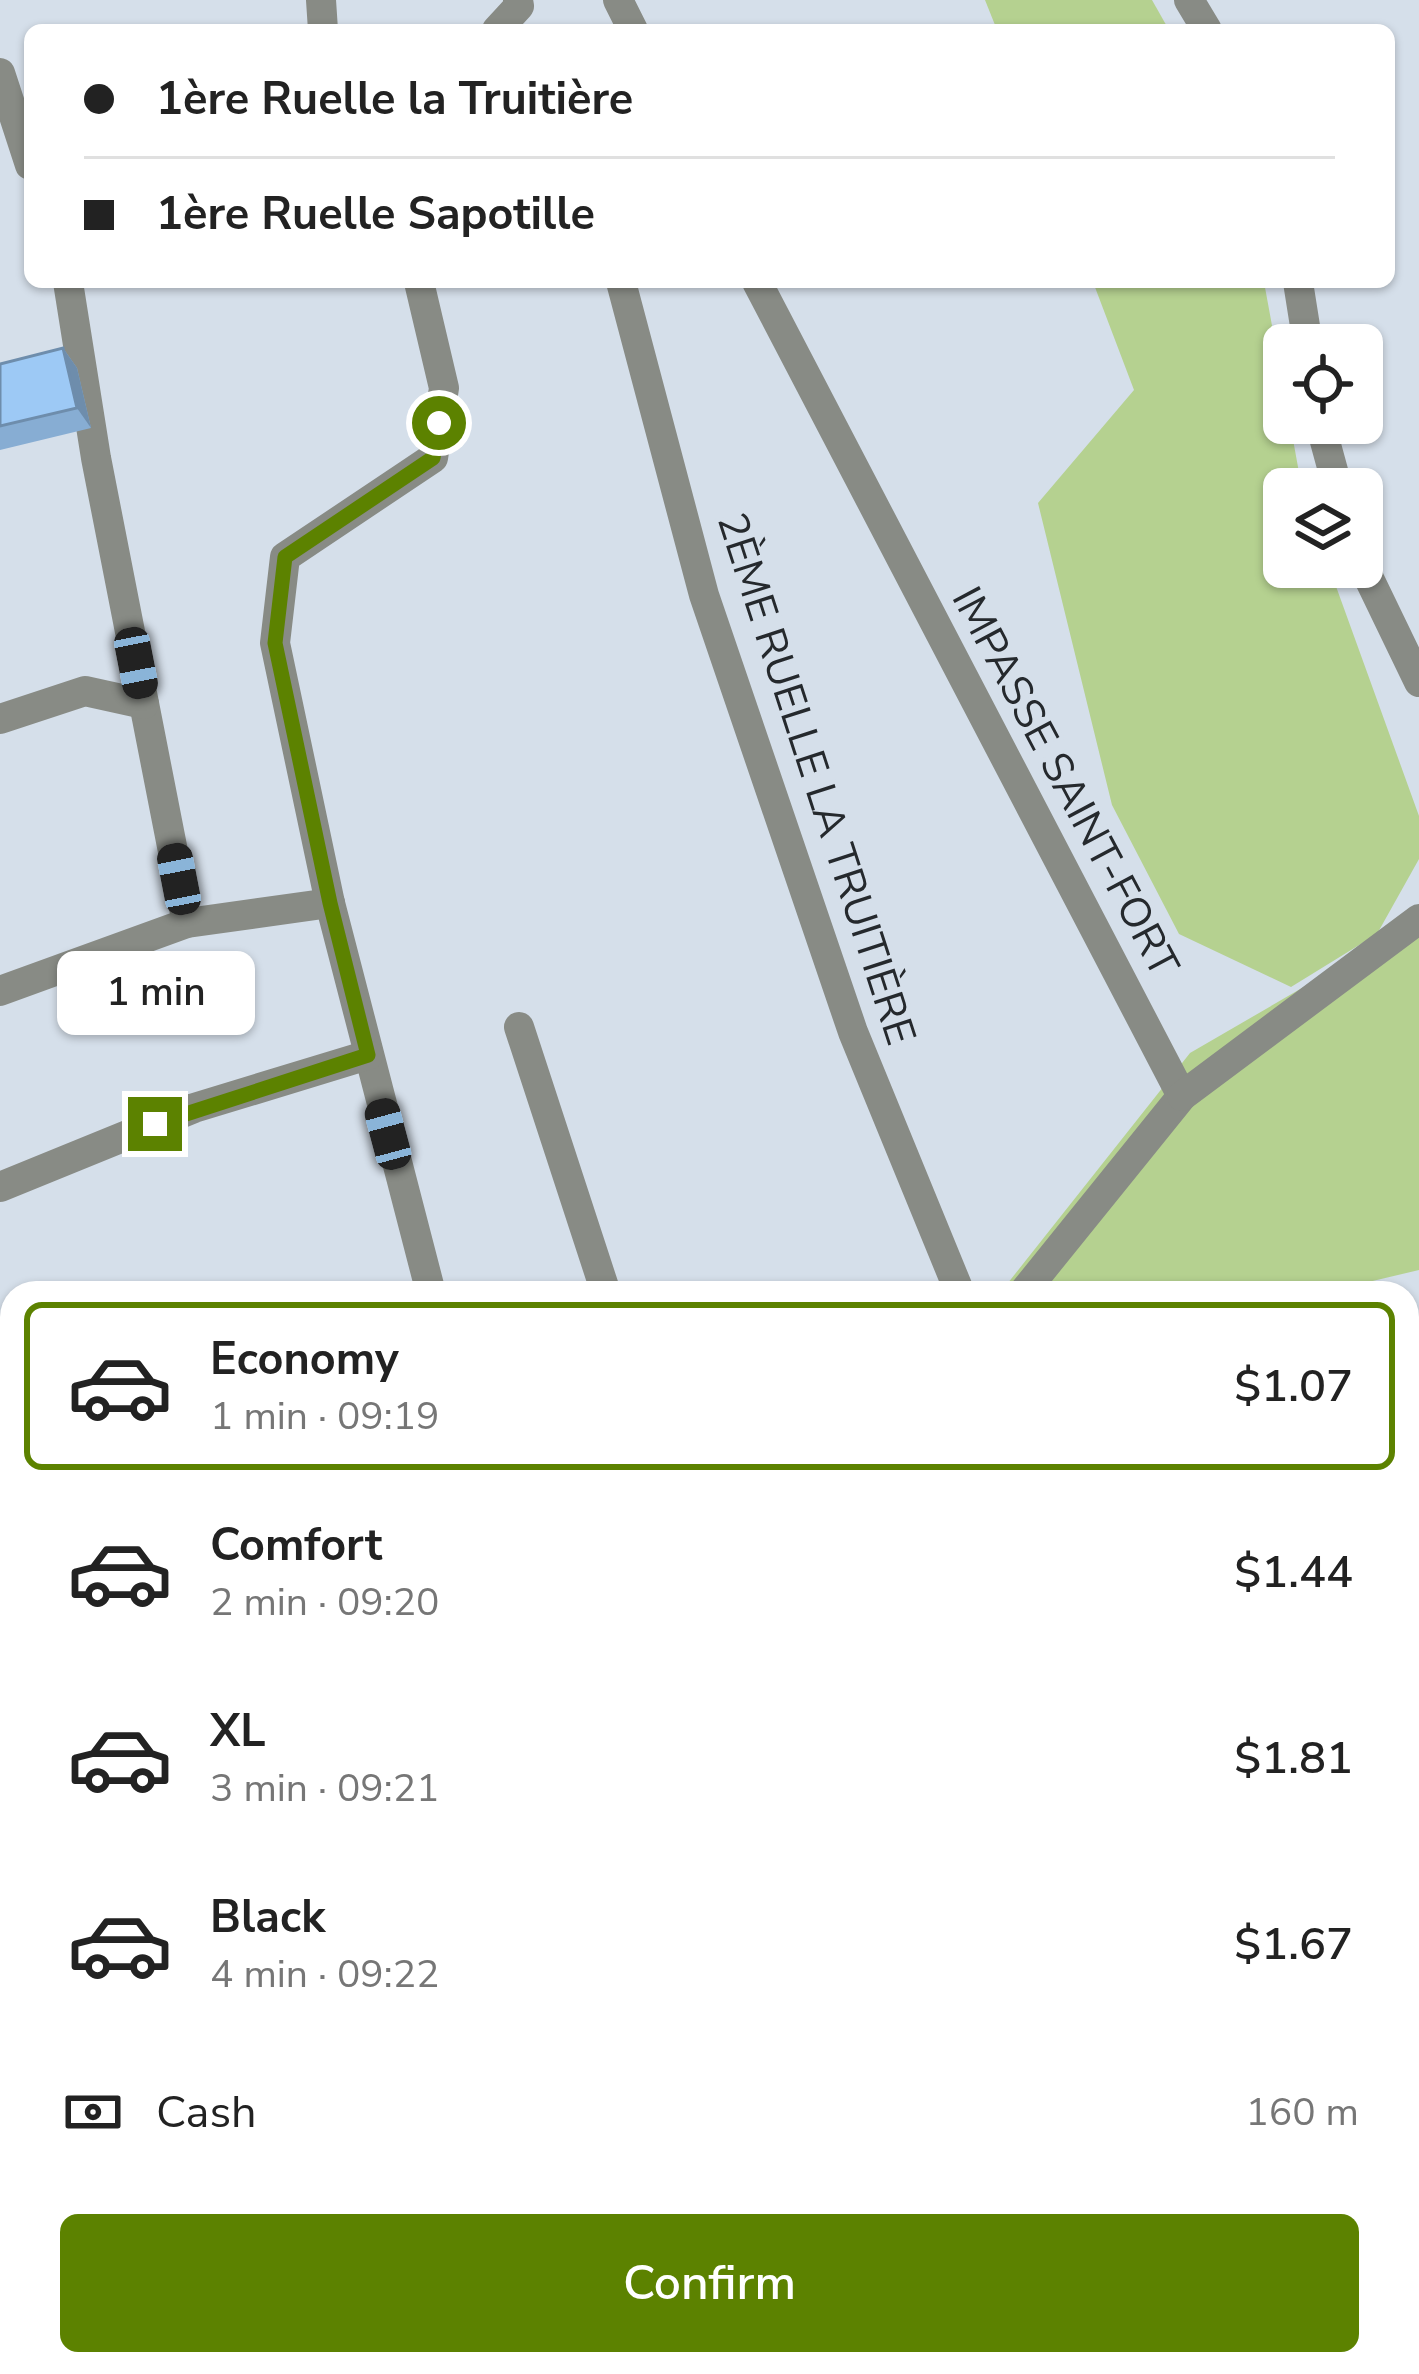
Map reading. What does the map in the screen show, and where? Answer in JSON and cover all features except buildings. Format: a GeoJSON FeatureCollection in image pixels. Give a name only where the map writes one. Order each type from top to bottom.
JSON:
{"type":"FeatureCollection","features":[{"type":"Feature","properties":{"kind":"street"},"geometry":{"type":"LineString","coordinates":[[0,73],[24,147]]}},
{"type":"Feature","properties":{"kind":"street"},"geometry":{"type":"LineString","coordinates":[[69,288],[96,458],[187,923]]}},
{"type":"Feature","properties":{"kind":"street"},"geometry":{"type":"LineString","coordinates":[[420,288],[444,388],[433,458],[285,557],[275,643],[330,903],[428,1281]]}},
{"type":"Feature","properties":{"kind":"street","name":"2ÈME RUELLE LA TRUITIÈRE"},"geometry":{"type":"LineString","coordinates":[[623,288],[704,595],[853,1032],[955,1281]]}},
{"type":"Feature","properties":{"kind":"street","name":"IMPASSE SAINT-FORT"},"geometry":{"type":"LineString","coordinates":[[760,288],[1182,1096]]}},
{"type":"Feature","properties":{"kind":"street"},"geometry":{"type":"LineString","coordinates":[[1299,288],[1305,324]]}},
{"type":"Feature","properties":{"kind":"street"},"geometry":{"type":"LineString","coordinates":[[1374,588],[1419,682]]}},
{"type":"Feature","properties":{"kind":"street"},"geometry":{"type":"LineString","coordinates":[[0,719],[85,691],[145,704]]}},
{"type":"Feature","properties":{"kind":"street"},"geometry":{"type":"LineString","coordinates":[[0,991],[187,923],[330,903]]}},
{"type":"Feature","properties":{"kind":"street"},"geometry":{"type":"LineString","coordinates":[[1034,1281],[1182,1096],[1419,919]]}},
{"type":"Feature","properties":{"kind":"street"},"geometry":{"type":"LineString","coordinates":[[519,1027],[602,1281]]}},
{"type":"Feature","properties":{"kind":"street"},"geometry":{"type":"LineString","coordinates":[[0,1187],[194,1108],[368,1055]]}},
{"type":"Feature","properties":{"kind":"green space"},"geometry":{"type":"Polygon","coordinates":[[[985,0],[1152,0],[1166,24],[995,24],[985,0]]]}},
{"type":"Feature","properties":{"kind":"green space"},"geometry":{"type":"Polygon","coordinates":[[[1095,288],[1265,288],[1272,324],[1263,324],[1263,444],[1294,444],[1298,468],[1263,468],[1263,588],[1337,588],[1419,816],[1419,859],[1377,934],[1291,987],[1179,934],[1112,805],[1038,503],[1134,390],[1095,288]]]}},
{"type":"Feature","properties":{"kind":"green space"},"geometry":{"type":"Polygon","coordinates":[[[1419,905],[1419,1270],[1373,1281],[1010,1281],[1190,1053],[1409,926],[1419,905]]]}},
{"type":"Feature","properties":{"kind":"route"},"geometry":{"type":"LineString","coordinates":[[155,1124],[368,1055],[275,643],[285,557],[433,458],[439,423]]}}]}
